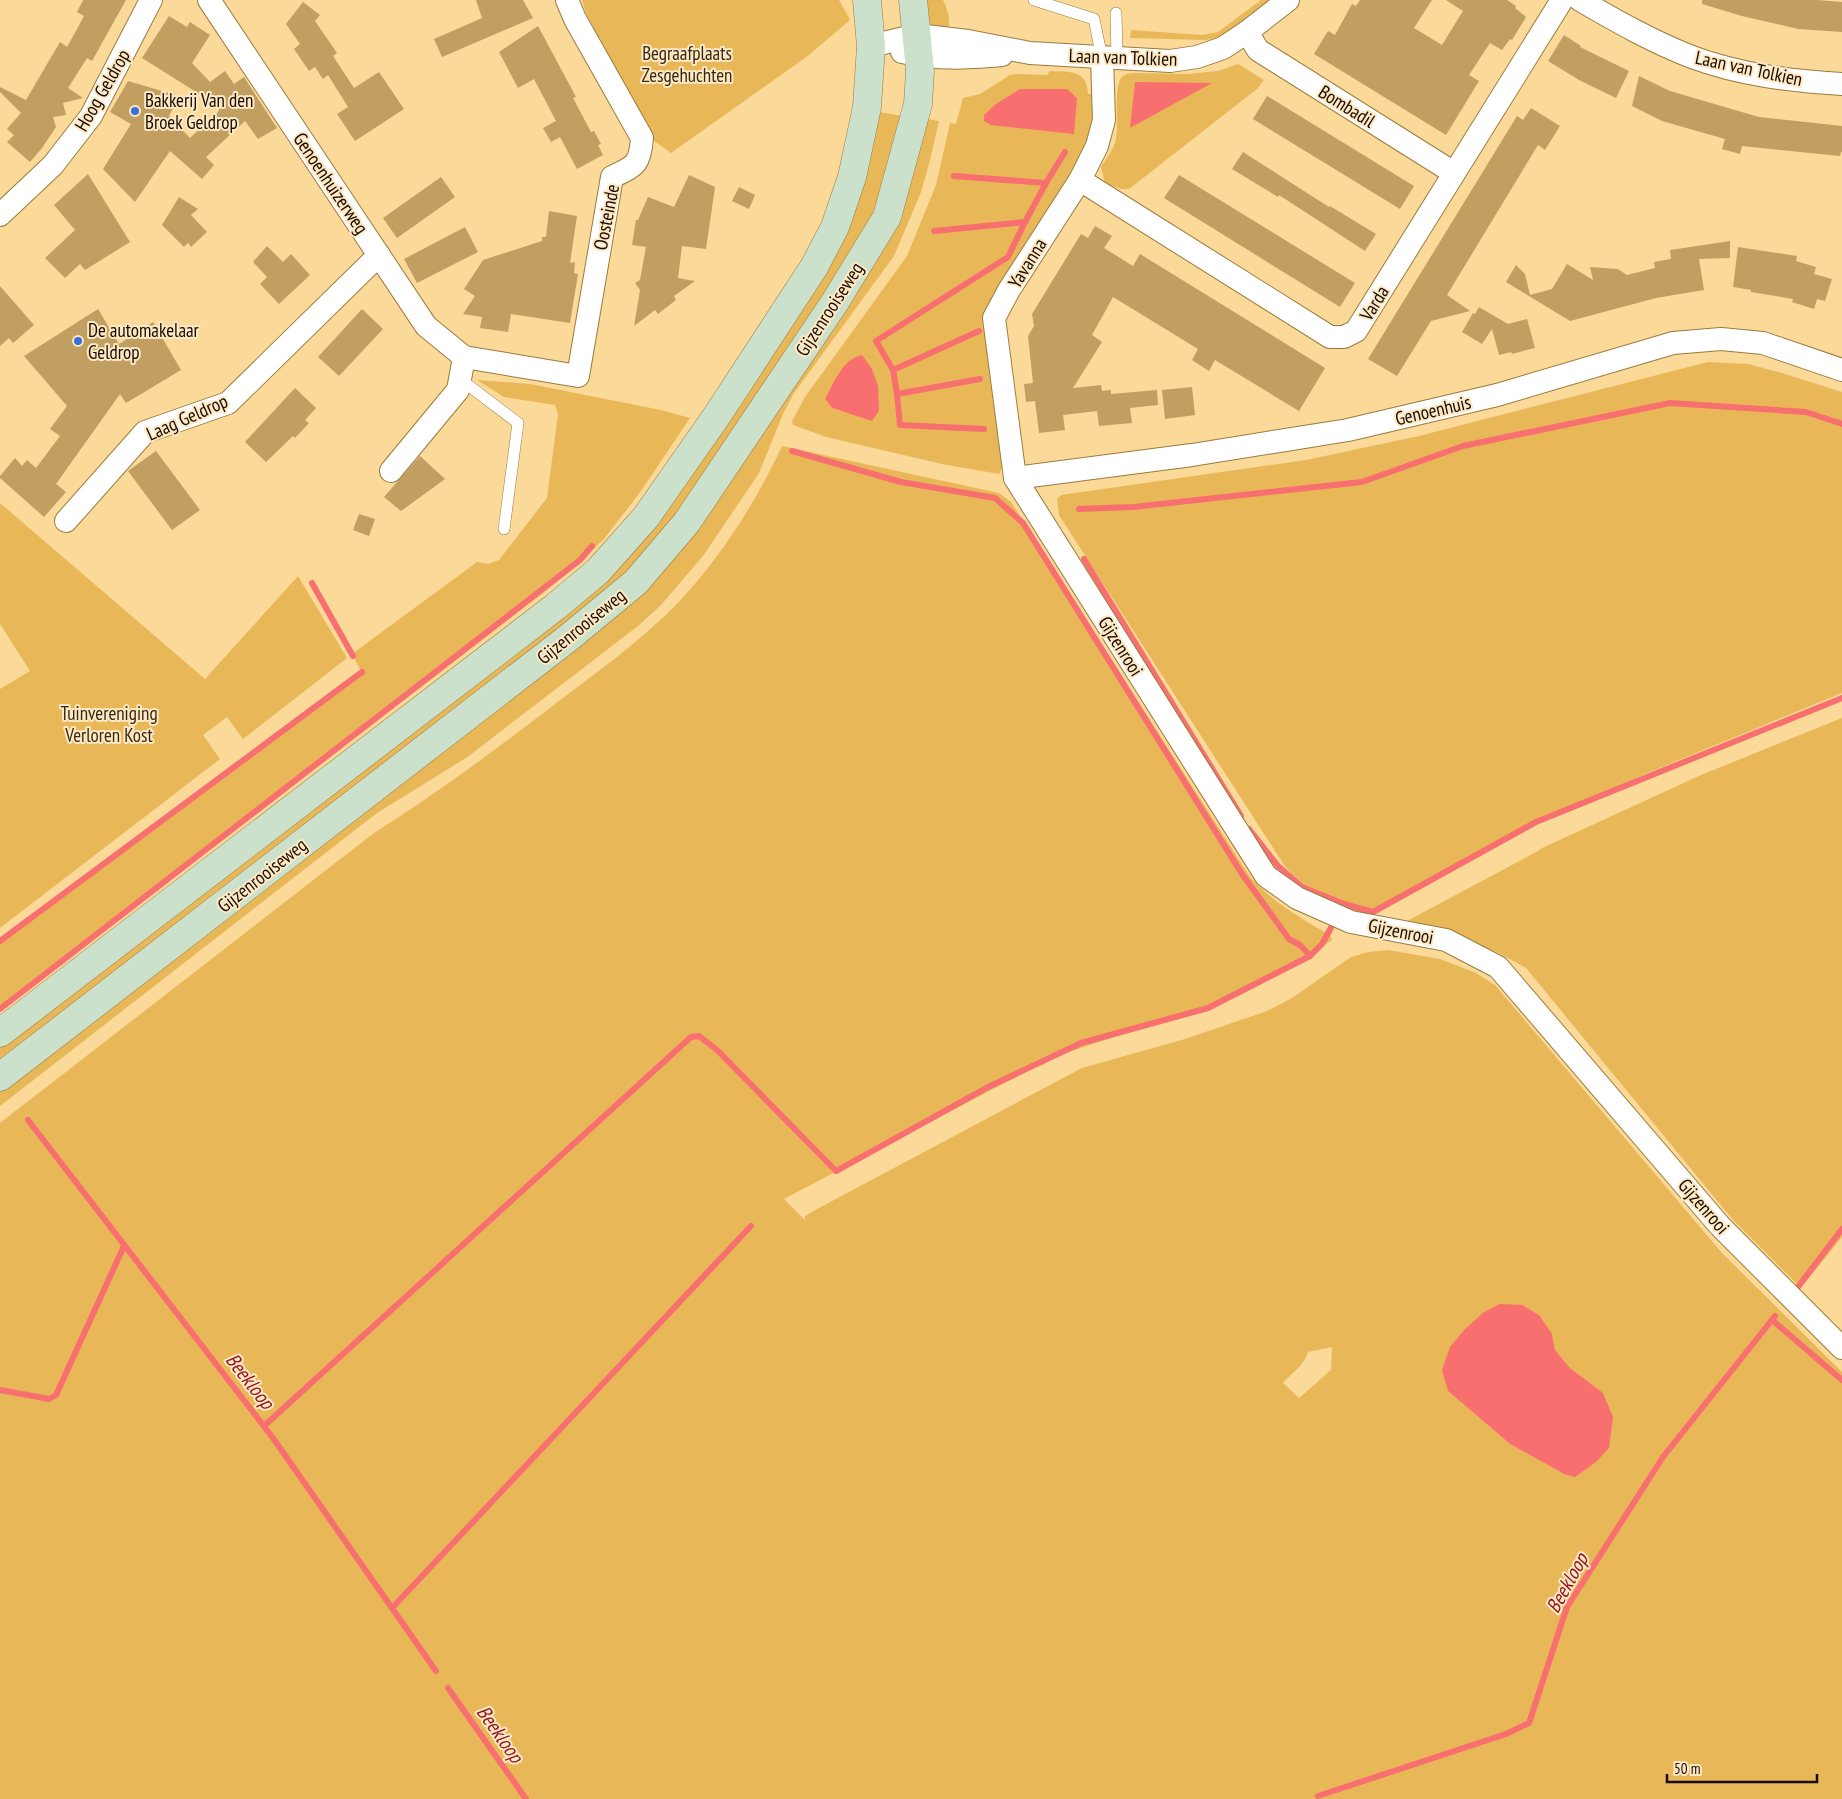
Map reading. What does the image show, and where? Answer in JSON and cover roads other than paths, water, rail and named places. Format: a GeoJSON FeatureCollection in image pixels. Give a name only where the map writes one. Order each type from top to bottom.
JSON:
{"type":"FeatureCollection","features":[{"type":"Feature","properties":{"kind":"main road","name":"Gijzenrooiseweg"},"geometry":{"type":"LineString","coordinates":[[0,1032],[555,607],[598,571],[646,517],[718,414],[814,267],[834,226],[852,177],[867,107],[871,46],[867,0]]}},
{"type":"Feature","properties":{"kind":"main road","name":"Gijzenrooiseweg"},"geometry":{"type":"LineString","coordinates":[[0,1077],[567,639],[636,582],[687,522],[835,302],[887,217],[918,104],[918,45],[913,0]]}},
{"type":"Feature","properties":{"kind":"street","name":"Hoog Geldrop"},"geometry":{"type":"LineString","coordinates":[[0,215],[53,165],[91,116],[151,0]]}},
{"type":"Feature","properties":{"kind":"street","name":"Genoenhuizerweg"},"geometry":{"type":"LineString","coordinates":[[209,0],[426,326],[464,357],[578,376]]}},
{"type":"Feature","properties":{"kind":"street","name":"Oosteinde"},"geometry":{"type":"LineString","coordinates":[[567,0],[575,19],[642,138],[640,157],[629,169],[612,177],[578,376]]}},
{"type":"Feature","properties":{"kind":"street","name":"Laan van Tolkien"},"geometry":{"type":"LineString","coordinates":[[871,46],[968,41],[1030,53],[1170,62],[1198,57],[1223,48],[1288,0]]}},
{"type":"Feature","properties":{"kind":"street","name":"Varda"},"geometry":{"type":"LineString","coordinates":[[1080,180],[1330,337],[1344,337],[1356,331],[1562,0]]}},
{"type":"Feature","properties":{"kind":"street","name":"Laan van Tolkien"},"geometry":{"type":"LineString","coordinates":[[1580,0],[1648,38],[1694,57],[1727,67],[1781,79],[1842,84]]}},
{"type":"Feature","properties":{"kind":"street","name":"Bombadil"},"geometry":{"type":"LineString","coordinates":[[1247,32],[1258,50],[1454,173]]}},
{"type":"Feature","properties":{"kind":"street","name":"Yavanna"},"geometry":{"type":"LineString","coordinates":[[1015,478],[994,318],[1009,290],[1080,180],[1097,146],[1104,120],[1109,58]]}},
{"type":"Feature","properties":{"kind":"street","name":"Laag Geldrop"},"geometry":{"type":"LineString","coordinates":[[66,521],[145,432],[228,403],[379,255]]}},
{"type":"Feature","properties":{"kind":"street","name":"Genoenhuis"},"geometry":{"type":"LineString","coordinates":[[1015,478],[1192,455],[1348,430],[1497,394],[1673,343],[1721,339],[1763,343],[1842,370]]}},
{"type":"Feature","properties":{"kind":"street"},"geometry":{"type":"LineString","coordinates":[[391,471],[458,390],[464,357]]}},
{"type":"Feature","properties":{"kind":"street","name":"Gijzenrooi"},"geometry":{"type":"LineString","coordinates":[[1015,478],[1266,876],[1296,898],[1351,922],[1446,940],[1498,967],[1720,1226],[1842,1348]]}},
{"type":"Feature","properties":{"kind":"lane"},"geometry":{"type":"LineString","coordinates":[[1034,0],[1094,18],[1109,58]]}},
{"type":"Feature","properties":{"kind":"lane"},"geometry":{"type":"LineString","coordinates":[[1109,58],[1116,13]]}},
{"type":"Feature","properties":{"kind":"lane"},"geometry":{"type":"LineString","coordinates":[[460,379],[518,423],[504,529]]}},
{"type":"Feature","properties":{"kind":"waterway"},"geometry":{"type":"LineString","coordinates":[[954,176],[1046,183],[1065,152]]}},
{"type":"Feature","properties":{"kind":"waterway"},"geometry":{"type":"LineString","coordinates":[[934,231],[1025,222],[1046,183]]}},
{"type":"Feature","properties":{"kind":"waterway"},"geometry":{"type":"LineString","coordinates":[[979,331],[893,370],[876,341],[1008,257],[1025,222]]}},
{"type":"Feature","properties":{"kind":"waterway"},"geometry":{"type":"LineString","coordinates":[[893,370],[897,394],[980,379]]}},
{"type":"Feature","properties":{"kind":"waterway"},"geometry":{"type":"LineString","coordinates":[[897,394],[900,425],[984,429]]}},
{"type":"Feature","properties":{"kind":"waterway"},"geometry":{"type":"LineString","coordinates":[[1079,509],[1133,507],[1362,482],[1463,446],[1670,403],[1806,412],[1842,424]]}},
{"type":"Feature","properties":{"kind":"waterway"},"geometry":{"type":"LineString","coordinates":[[792,451],[901,482],[995,498],[1023,523],[1242,874],[1289,939],[1300,945],[1310,956]]}},
{"type":"Feature","properties":{"kind":"waterway"},"geometry":{"type":"LineString","coordinates":[[0,1009],[580,560],[592,546]]}},
{"type":"Feature","properties":{"kind":"waterway"},"geometry":{"type":"LineString","coordinates":[[1084,559],[1241,816]]}},
{"type":"Feature","properties":{"kind":"waterway"},"geometry":{"type":"LineString","coordinates":[[312,583],[353,656]]}},
{"type":"Feature","properties":{"kind":"waterway"},"geometry":{"type":"LineString","coordinates":[[0,941],[362,672]]}},
{"type":"Feature","properties":{"kind":"waterway"},"geometry":{"type":"LineString","coordinates":[[1344,904],[1373,912],[1536,822],[1842,698]]}},
{"type":"Feature","properties":{"kind":"waterway"},"geometry":{"type":"LineString","coordinates":[[264,1426],[691,1037],[699,1036],[717,1050],[836,1171],[986,1088],[1081,1043],[1208,1008],[1310,956],[1322,944],[1344,904],[1302,887],[1278,866],[1249,829]]}},
{"type":"Feature","properties":{"kind":"waterway","name":"Beekloop"},"geometry":{"type":"LineString","coordinates":[[28,1120],[273,1438],[436,1671]]}},
{"type":"Feature","properties":{"kind":"waterway"},"geometry":{"type":"LineString","coordinates":[[393,1607],[751,1226]]}},
{"type":"Feature","properties":{"kind":"waterway","name":"Beekloop"},"geometry":{"type":"LineString","coordinates":[[1794,1292],[1842,1229]]}},
{"type":"Feature","properties":{"kind":"waterway"},"geometry":{"type":"LineString","coordinates":[[0,1390],[49,1399],[56,1395],[124,1246]]}},
{"type":"Feature","properties":{"kind":"waterway","name":"Beekloop"},"geometry":{"type":"LineString","coordinates":[[1318,1796],[1506,1734],[1529,1723],[1567,1607],[1663,1457],[1775,1316]]}},
{"type":"Feature","properties":{"kind":"waterway"},"geometry":{"type":"LineString","coordinates":[[1772,1320],[1842,1380]]}},
{"type":"Feature","properties":{"kind":"waterway","name":"Beekloop"},"geometry":{"type":"LineString","coordinates":[[448,1688],[526,1799]]}},
{"type":"Feature","properties":{"kind":"place","name":"Bakkerij Van den Broek Geldrop"},"geometry":{"type":"Point","coordinates":[135,111]}},
{"type":"Feature","properties":{"kind":"place","name":"De automakelaar Geldrop"},"geometry":{"type":"Point","coordinates":[78,341]}},
{"type":"Feature","properties":{"kind":"park label","name":"Begraafplaats Zesgehuchten"},"geometry":{"type":"Point","coordinates":[687,64]}},
{"type":"Feature","properties":{"kind":"park label","name":"Tuinvereniging Verloren Kost"},"geometry":{"type":"Point","coordinates":[109,724]}}]}
